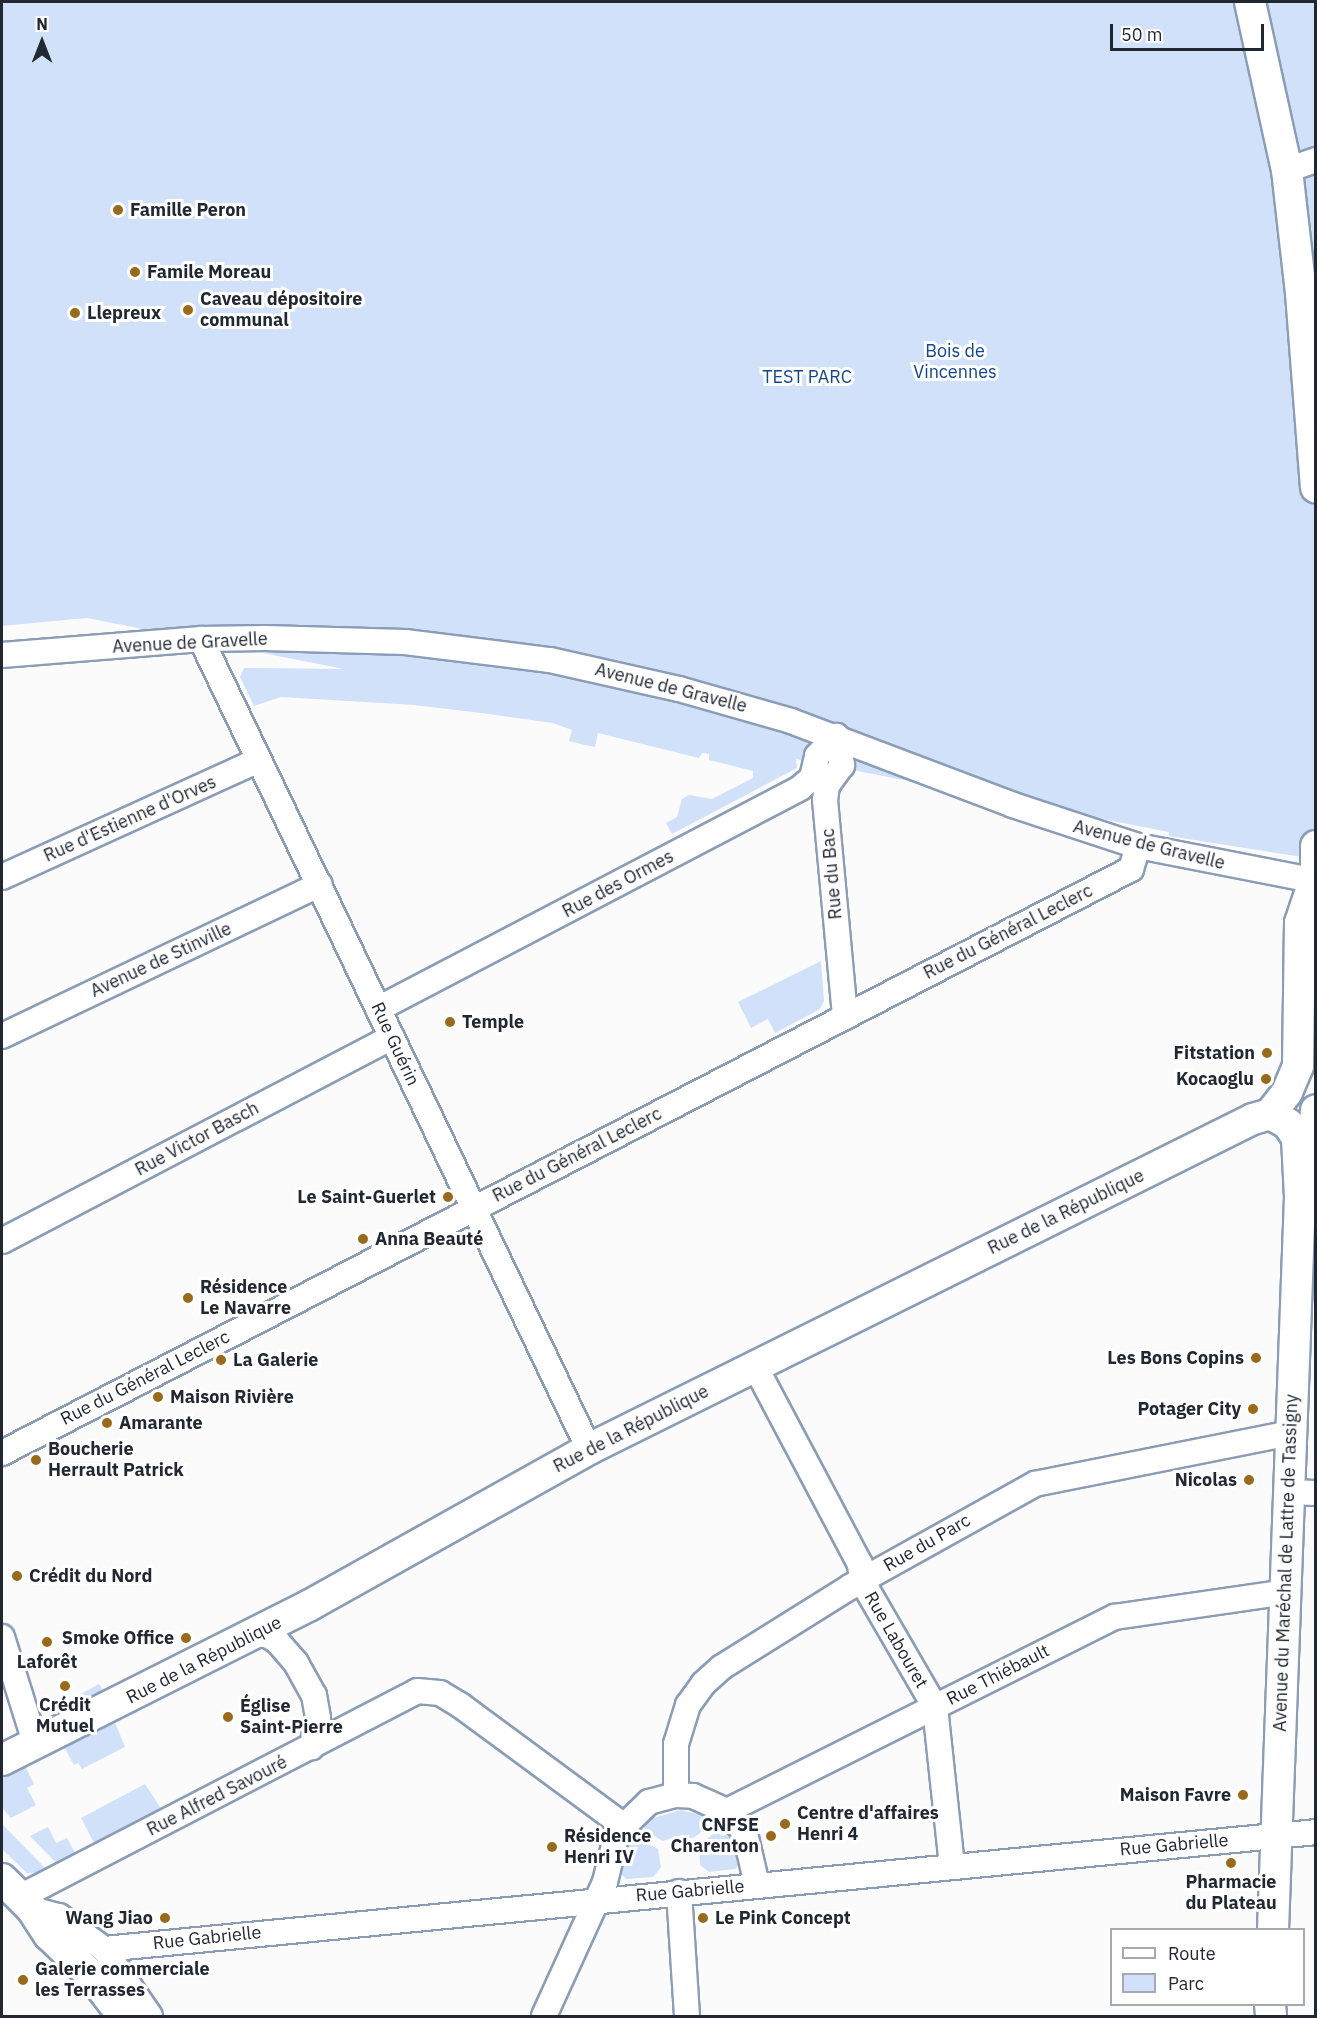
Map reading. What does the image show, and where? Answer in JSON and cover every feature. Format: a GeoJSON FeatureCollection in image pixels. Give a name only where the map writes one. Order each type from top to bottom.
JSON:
{"type":"FeatureCollection","features":[{"type":"Feature","properties":{"kind":"main road"},"geometry":{"type":"LineString","coordinates":[[1250,2],[1287,170],[1301,293],[1316,488]]}},
{"type":"Feature","properties":{"kind":"main road","name":"Avenue du Maréchal de Lattre de Tassigny"},"geometry":{"type":"LineString","coordinates":[[1273,1928],[1286,1592],[1302,1493],[1290,1433],[1300,1197],[1297,1138],[1287,1124],[1270,1114],[1287,1092],[1298,1066],[1300,923],[1315,884],[1316,846]]}},
{"type":"Feature","properties":{"kind":"main road","name":"Avenue du Maréchal de Lattre de Tassigny"},"geometry":{"type":"LineString","coordinates":[[1300,1197],[1310,1172],[1314,1110]]}},
{"type":"Feature","properties":{"kind":"main road","name":"Rue de la République"},"geometry":{"type":"LineString","coordinates":[[2,1760],[35,1742],[55,1737],[252,1634],[589,1449],[755,1365],[1270,1114]]}},
{"type":"Feature","properties":{"kind":"main road"},"geometry":{"type":"LineString","coordinates":[[18,1895],[49,1935],[93,1977],[123,2016]]}},
{"type":"Feature","properties":{"kind":"street"},"geometry":{"type":"LineString","coordinates":[[1287,170],[1316,160]]}},
{"type":"Feature","properties":{"kind":"street","name":"Avenue de Gravelle"},"geometry":{"type":"LineString","coordinates":[[2,655],[201,639],[405,642],[550,660],[722,700],[836,736],[1024,809],[1138,846],[1315,884]]}},
{"type":"Feature","properties":{"kind":"street","name":"Rue Guérin"},"geometry":{"type":"LineString","coordinates":[[201,639],[589,1449]]}},
{"type":"Feature","properties":{"kind":"street"},"geometry":{"type":"LineString","coordinates":[[817,788],[842,765],[836,736]]}},
{"type":"Feature","properties":{"kind":"street","name":"Rue d'Estienne d'Orves"},"geometry":{"type":"LineString","coordinates":[[2,877],[259,760]]}},
{"type":"Feature","properties":{"kind":"street","name":"Rue des Ormes"},"geometry":{"type":"LineString","coordinates":[[378,1009],[817,788]]}},
{"type":"Feature","properties":{"kind":"street","name":"Rue du Bac"},"geometry":{"type":"LineString","coordinates":[[817,788],[845,1017]]}},
{"type":"Feature","properties":{"kind":"street","name":"Rue du Général Leclerc"},"geometry":{"type":"LineString","coordinates":[[2,1453],[1131,869],[1138,846]]}},
{"type":"Feature","properties":{"kind":"street","name":"Avenue de Stinville"},"geometry":{"type":"LineString","coordinates":[[2,1036],[320,884]]}},
{"type":"Feature","properties":{"kind":"street","name":"Rue Victor Basch"},"geometry":{"type":"LineString","coordinates":[[2,1241],[392,1037]]}},
{"type":"Feature","properties":{"kind":"street","name":"Avenue du Maréchal de Lattre de Tassigny"},"geometry":{"type":"LineString","coordinates":[[1298,1066],[1302,1094],[1314,1110]]}},
{"type":"Feature","properties":{"kind":"street","name":"Rue Labouret"},"geometry":{"type":"LineString","coordinates":[[755,1365],[860,1564],[862,1581],[935,1707],[952,1866]]}},
{"type":"Feature","properties":{"kind":"street","name":"Rue du Parc"},"geometry":{"type":"LineString","coordinates":[[676,1795],[676,1744],[688,1705],[702,1684],[783,1627],[1035,1484],[1290,1433]]}},
{"type":"Feature","properties":{"kind":"street","name":"Rue Thiébault"},"geometry":{"type":"LineString","coordinates":[[727,1811],[1115,1617],[1286,1592]]}},
{"type":"Feature","properties":{"kind":"street"},"geometry":{"type":"LineString","coordinates":[[252,1634],[267,1635],[277,1641],[296,1663],[314,1695],[318,1718],[312,1747]]}},
{"type":"Feature","properties":{"kind":"street"},"geometry":{"type":"LineString","coordinates":[[2,1637],[35,1742]]}},
{"type":"Feature","properties":{"kind":"street","name":"Rue Alfred Savouré"},"geometry":{"type":"LineString","coordinates":[[18,1895],[312,1747],[417,1691],[429,1690],[460,1705],[622,1825]]}},
{"type":"Feature","properties":{"kind":"street"},"geometry":{"type":"LineString","coordinates":[[544,2016],[605,1882],[611,1847],[622,1825],[649,1802],[676,1795],[704,1799],[727,1811],[745,1833],[757,1885]]}},
{"type":"Feature","properties":{"kind":"street","name":"Rue Gabrielle"},"geometry":{"type":"LineString","coordinates":[[104,1949],[1316,1832]]}},
{"type":"Feature","properties":{"kind":"street"},"geometry":{"type":"LineString","coordinates":[[679,1892],[687,2016]]}},
{"type":"Feature","properties":{"kind":"street"},"geometry":{"type":"LineString","coordinates":[[18,1895],[59,1916],[104,1949],[150,2016]]}},
{"type":"Feature","properties":{"kind":"green space","name":"Bois de Vincennes"},"geometry":{"type":"Polygon","coordinates":[[[2,2],[1315,2],[1315,859],[1169,836],[1169,832],[796,759],[797,768],[672,834],[666,823],[677,817],[682,799],[689,795],[712,799],[753,778],[753,771],[709,760],[709,754],[702,753],[699,758],[598,733],[595,747],[585,745],[569,741],[572,730],[553,723],[481,713],[414,705],[281,697],[254,706],[240,677],[244,668],[344,669],[87,618],[2,626],[2,2]]]}},
{"type":"Feature","properties":{"kind":"green space"},"geometry":{"type":"Polygon","coordinates":[[[821,961],[824,1001],[820,1009],[775,1033],[768,1019],[751,1028],[738,1002],[821,961]]]}},
{"type":"Feature","properties":{"kind":"green space"},"geometry":{"type":"Polygon","coordinates":[[[99,1684],[103,1690],[69,1708],[66,1702],[99,1684]]]}},
{"type":"Feature","properties":{"kind":"green space"},"geometry":{"type":"Polygon","coordinates":[[[114,1720],[125,1747],[82,1769],[78,1763],[74,1765],[64,1747],[114,1720]]]}},
{"type":"Feature","properties":{"kind":"green space"},"geometry":{"type":"Polygon","coordinates":[[[25,1766],[34,1784],[27,1788],[36,1805],[11,1818],[2,1808],[2,1778],[25,1766]]]}},
{"type":"Feature","properties":{"kind":"green space"},"geometry":{"type":"Polygon","coordinates":[[[145,1784],[162,1810],[95,1845],[81,1818],[145,1784]]]}},
{"type":"Feature","properties":{"kind":"green space"},"geometry":{"type":"Polygon","coordinates":[[[681,1810],[709,1817],[710,1826],[693,1838],[678,1836],[663,1841],[645,1831],[644,1823],[650,1819],[681,1810]]]}},
{"type":"Feature","properties":{"kind":"green space"},"geometry":{"type":"Polygon","coordinates":[[[2,1824],[49,1872],[27,1873],[2,1849],[2,1824]]]}},
{"type":"Feature","properties":{"kind":"green space"},"geometry":{"type":"Polygon","coordinates":[[[48,1827],[56,1843],[67,1838],[77,1856],[59,1866],[30,1836],[48,1827]]]}},
{"type":"Feature","properties":{"kind":"green space"},"geometry":{"type":"Polygon","coordinates":[[[716,1832],[723,1836],[730,1833],[735,1839],[743,1861],[735,1869],[709,1872],[700,1865],[699,1845],[716,1832]]]}},
{"type":"Feature","properties":{"kind":"green space"},"geometry":{"type":"Polygon","coordinates":[[[641,1840],[658,1849],[661,1867],[653,1877],[626,1879],[619,1872],[626,1843],[635,1844],[641,1840]]]}},
{"type":"Feature","properties":{"kind":"place","name":"Famille Peron"},"geometry":{"type":"Point","coordinates":[118,210]}},
{"type":"Feature","properties":{"kind":"place","name":"Famile Moreau"},"geometry":{"type":"Point","coordinates":[135,272]}},
{"type":"Feature","properties":{"kind":"place","name":"Caveau dépositoire communal"},"geometry":{"type":"Point","coordinates":[188,310]}},
{"type":"Feature","properties":{"kind":"place","name":"Llepreux"},"geometry":{"type":"Point","coordinates":[75,313]}},
{"type":"Feature","properties":{"kind":"place","name":"Temple"},"geometry":{"type":"Point","coordinates":[450,1022]}},
{"type":"Feature","properties":{"kind":"place","name":"Fitstation"},"geometry":{"type":"Point","coordinates":[1267,1053]}},
{"type":"Feature","properties":{"kind":"place","name":"Kocaoglu"},"geometry":{"type":"Point","coordinates":[1266,1079]}},
{"type":"Feature","properties":{"kind":"place","name":"Le Saint-Guerlet"},"geometry":{"type":"Point","coordinates":[448,1197]}},
{"type":"Feature","properties":{"kind":"place","name":"Anna Beauté"},"geometry":{"type":"Point","coordinates":[363,1239]}},
{"type":"Feature","properties":{"kind":"place","name":"Résidence Le Navarre"},"geometry":{"type":"Point","coordinates":[188,1298]}},
{"type":"Feature","properties":{"kind":"place","name":"Les Bons Copins"},"geometry":{"type":"Point","coordinates":[1256,1358]}},
{"type":"Feature","properties":{"kind":"place","name":"La Galerie"},"geometry":{"type":"Point","coordinates":[221,1360]}},
{"type":"Feature","properties":{"kind":"place","name":"Maison Rivière"},"geometry":{"type":"Point","coordinates":[158,1397]}},
{"type":"Feature","properties":{"kind":"place","name":"Potager City"},"geometry":{"type":"Point","coordinates":[1253,1409]}},
{"type":"Feature","properties":{"kind":"place","name":"Amarante"},"geometry":{"type":"Point","coordinates":[107,1423]}},
{"type":"Feature","properties":{"kind":"place","name":"Boucherie Herrault Patrick"},"geometry":{"type":"Point","coordinates":[36,1460]}},
{"type":"Feature","properties":{"kind":"place","name":"Nicolas"},"geometry":{"type":"Point","coordinates":[1249,1480]}},
{"type":"Feature","properties":{"kind":"place","name":"Crédit du Nord"},"geometry":{"type":"Point","coordinates":[17,1576]}},
{"type":"Feature","properties":{"kind":"place","name":"Smoke Office"},"geometry":{"type":"Point","coordinates":[186,1638]}},
{"type":"Feature","properties":{"kind":"place","name":"Laforêt"},"geometry":{"type":"Point","coordinates":[47,1642]}},
{"type":"Feature","properties":{"kind":"place","name":"Crédit Mutuel"},"geometry":{"type":"Point","coordinates":[65,1686]}},
{"type":"Feature","properties":{"kind":"place","name":"Église Saint-Pierre"},"geometry":{"type":"Point","coordinates":[228,1717]}},
{"type":"Feature","properties":{"kind":"place","name":"Maison Favre"},"geometry":{"type":"Point","coordinates":[1243,1795]}},
{"type":"Feature","properties":{"kind":"place","name":"Centre d'affaires Henri 4"},"geometry":{"type":"Point","coordinates":[785,1824]}},
{"type":"Feature","properties":{"kind":"place","name":"CNFSE Charenton"},"geometry":{"type":"Point","coordinates":[771,1836]}},
{"type":"Feature","properties":{"kind":"place","name":"Résidence Henri IV"},"geometry":{"type":"Point","coordinates":[552,1847]}},
{"type":"Feature","properties":{"kind":"place","name":"Pharmacie du Plateau"},"geometry":{"type":"Point","coordinates":[1231,1863]}},
{"type":"Feature","properties":{"kind":"place","name":"Wang Jiao"},"geometry":{"type":"Point","coordinates":[165,1918]}},
{"type":"Feature","properties":{"kind":"place","name":"Le Pink Concept"},"geometry":{"type":"Point","coordinates":[703,1918]}},
{"type":"Feature","properties":{"kind":"place","name":"Galerie commerciale les Terrasses"},"geometry":{"type":"Point","coordinates":[23,1980]}},
{"type":"Feature","properties":{"kind":"park label","name":"TEST PARC"},"geometry":{"type":"Point","coordinates":[807,377]}}]}
